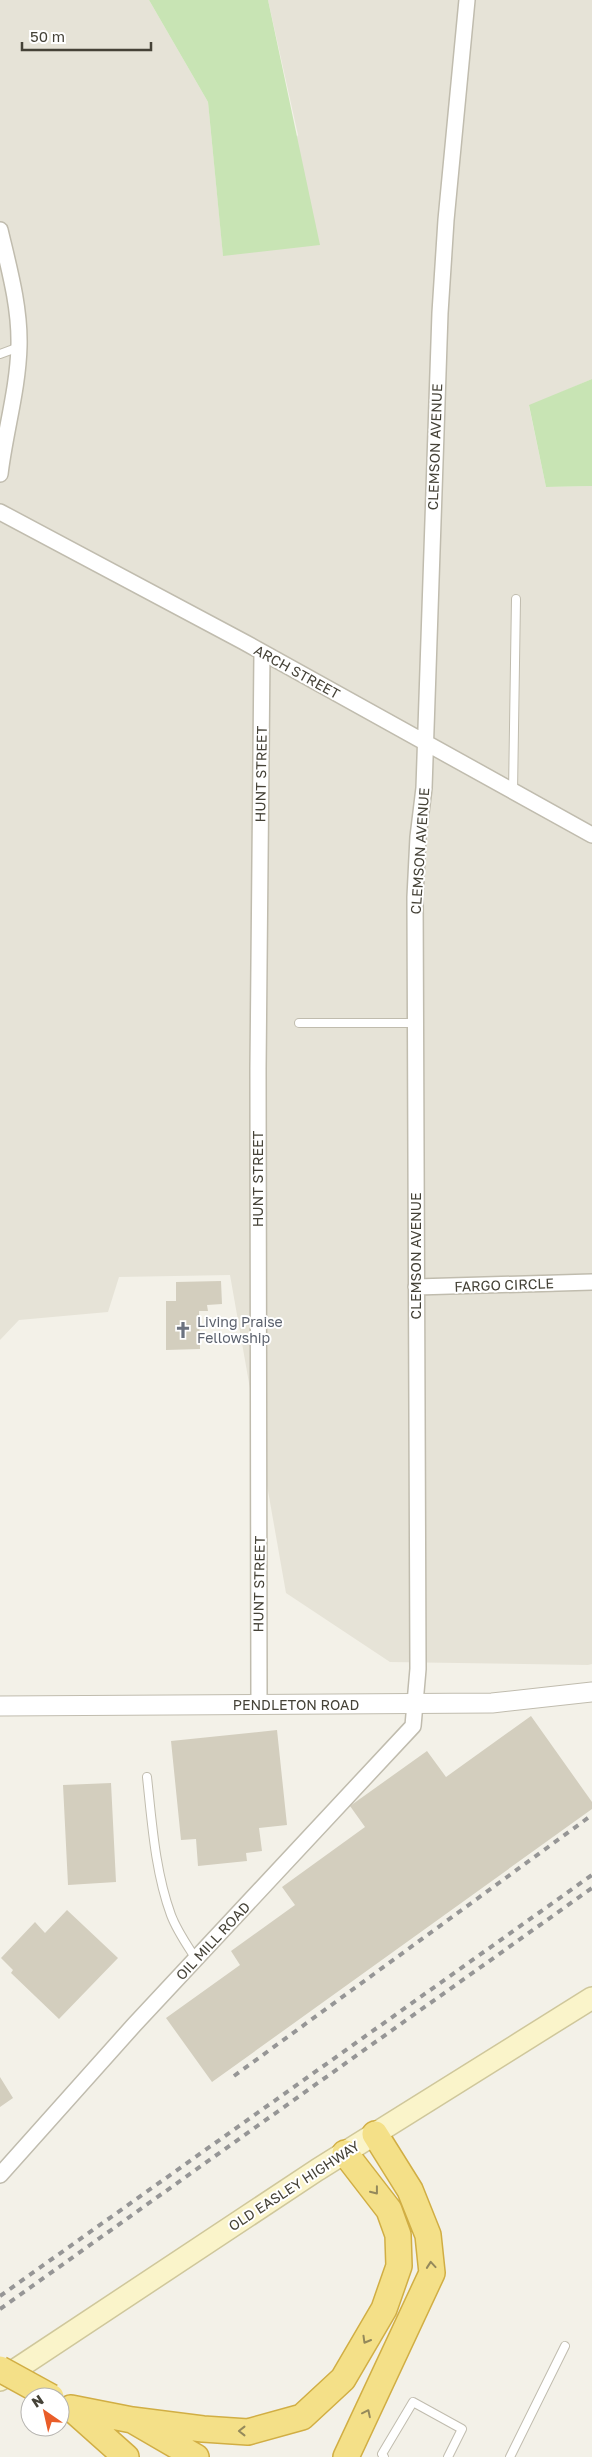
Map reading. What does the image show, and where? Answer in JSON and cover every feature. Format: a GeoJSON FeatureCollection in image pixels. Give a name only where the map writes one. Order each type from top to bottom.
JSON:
{"type":"FeatureCollection","features":[{"type":"Feature","properties":{"kind":"highway"},"geometry":{"type":"LineString","coordinates":[[346,2457],[432,2273],[428,2235],[410,2190],[375,2134]]}},
{"type":"Feature","properties":{"kind":"highway"},"geometry":{"type":"LineString","coordinates":[[70,2404],[132,2420],[203,2429],[248,2432],[302,2417],[343,2379],[384,2309],[399,2266],[398,2235],[389,2210],[345,2153]]}},
{"type":"Feature","properties":{"kind":"highway"},"geometry":{"type":"LineString","coordinates":[[0,2369],[33,2387]]}},
{"type":"Feature","properties":{"kind":"highway"},"geometry":{"type":"LineString","coordinates":[[70,2410],[126,2457]]}},
{"type":"Feature","properties":{"kind":"highway"},"geometry":{"type":"LineString","coordinates":[[132,2420],[196,2457]]}},
{"type":"Feature","properties":{"kind":"main road","name":"OLD EASLEY HIGHWAY"},"geometry":{"type":"LineString","coordinates":[[0,2380],[345,2153],[592,1998]]}},
{"type":"Feature","properties":{"kind":"street","name":"CLEMSON AVENUE"},"geometry":{"type":"LineString","coordinates":[[416,1704],[418,1659],[415,897],[426,744],[440,304],[467,0]]}},
{"type":"Feature","properties":{"kind":"street"},"geometry":{"type":"LineString","coordinates":[[0,230],[12,280],[19,324],[17,378],[0,474]]}},
{"type":"Feature","properties":{"kind":"street","name":"ARCH STREET"},"geometry":{"type":"LineString","coordinates":[[0,512],[262,653],[592,835]]}},
{"type":"Feature","properties":{"kind":"street","name":"HUNT STREET"},"geometry":{"type":"LineString","coordinates":[[259,1705],[258,1059],[262,653]]}},
{"type":"Feature","properties":{"kind":"street","name":"FARGO CIRCLE"},"geometry":{"type":"LineString","coordinates":[[416,1287],[592,1282]]}},
{"type":"Feature","properties":{"kind":"street","name":"PENDLETON ROAD"},"geometry":{"type":"LineString","coordinates":[[0,1706],[492,1703],[592,1692]]}},
{"type":"Feature","properties":{"kind":"street","name":"OIL MILL ROAD"},"geometry":{"type":"LineString","coordinates":[[0,2175],[196,1959],[414,1726],[416,1704]]}},
{"type":"Feature","properties":{"kind":"lane"},"geometry":{"type":"LineString","coordinates":[[0,354],[19,347]]}},
{"type":"Feature","properties":{"kind":"lane"},"geometry":{"type":"LineString","coordinates":[[513,792],[516,599]]}},
{"type":"Feature","properties":{"kind":"lane"},"geometry":{"type":"LineString","coordinates":[[299,1023],[414,1023]]}},
{"type":"Feature","properties":{"kind":"lane"},"geometry":{"type":"LineString","coordinates":[[148,1777],[152,1828],[164,1893],[178,1931],[196,1959]]}},
{"type":"Feature","properties":{"kind":"lane"},"geometry":{"type":"LineString","coordinates":[[510,2457],[566,2346]]}},
{"type":"Feature","properties":{"kind":"lane"},"geometry":{"type":"LineString","coordinates":[[384,2457],[382,2454],[413,2402],[462,2429],[448,2457]]}},
{"type":"Feature","properties":{"kind":"shaded area"},"geometry":{"type":"Polygon","coordinates":[[[0,0],[149,0],[208,102],[223,255],[298,135],[268,0],[592,0],[592,379],[529,406],[546,487],[592,486],[592,1664],[390,1662],[286,1593],[230,1275],[119,1277],[108,1312],[19,1320],[0,1340],[0,0]]]}},
{"type":"Feature","properties":{"kind":"green space"},"geometry":{"type":"Polygon","coordinates":[[[149,0],[268,0],[320,245],[223,256],[208,102],[149,0]]]}},
{"type":"Feature","properties":{"kind":"green space"},"geometry":{"type":"Polygon","coordinates":[[[592,379],[592,486],[546,487],[529,405],[592,379]]]}},
{"type":"Feature","properties":{"kind":"building","name":"Living Praise Fellowship"},"geometry":{"type":"Polygon","coordinates":[[[221,1281],[222,1304],[207,1305],[208,1311],[199,1311],[200,1349],[166,1350],[166,1301],[176,1301],[176,1282],[221,1281]]]}},
{"type":"Feature","properties":{"kind":"building"},"geometry":{"type":"Polygon","coordinates":[[[531,1716],[592,1802],[592,1809],[212,2082],[166,2018],[240,1965],[231,1951],[295,1905],[282,1887],[365,1827],[350,1806],[427,1751],[446,1777],[531,1716]]]}},
{"type":"Feature","properties":{"kind":"building"},"geometry":{"type":"Polygon","coordinates":[[[277,1730],[287,1825],[259,1828],[262,1851],[246,1853],[247,1861],[198,1866],[196,1839],[181,1840],[171,1741],[277,1730]]]}},
{"type":"Feature","properties":{"kind":"building"},"geometry":{"type":"Polygon","coordinates":[[[111,1783],[116,1882],[68,1885],[63,1785],[111,1783]]]}},
{"type":"Feature","properties":{"kind":"building"},"geometry":{"type":"Polygon","coordinates":[[[67,1910],[118,1958],[59,2019],[11,1973],[13,1970],[1,1958],[35,1922],[45,1933],[67,1910]]]}},
{"type":"Feature","properties":{"kind":"building"},"geometry":{"type":"Polygon","coordinates":[[[0,2077],[13,2098],[0,2107],[0,2077]]]}},
{"type":"Feature","properties":{"kind":"railway"},"geometry":{"type":"LineString","coordinates":[[234,2076],[592,1815]]}},
{"type":"Feature","properties":{"kind":"railway"},"geometry":{"type":"LineString","coordinates":[[0,2296],[592,1875]]}},
{"type":"Feature","properties":{"kind":"railway"},"geometry":{"type":"LineString","coordinates":[[0,2309],[592,1888]]}},
{"type":"Feature","properties":{"kind":"place","name":"Living Praise Fellowship"},"geometry":{"type":"Point","coordinates":[183,1330]}}]}
